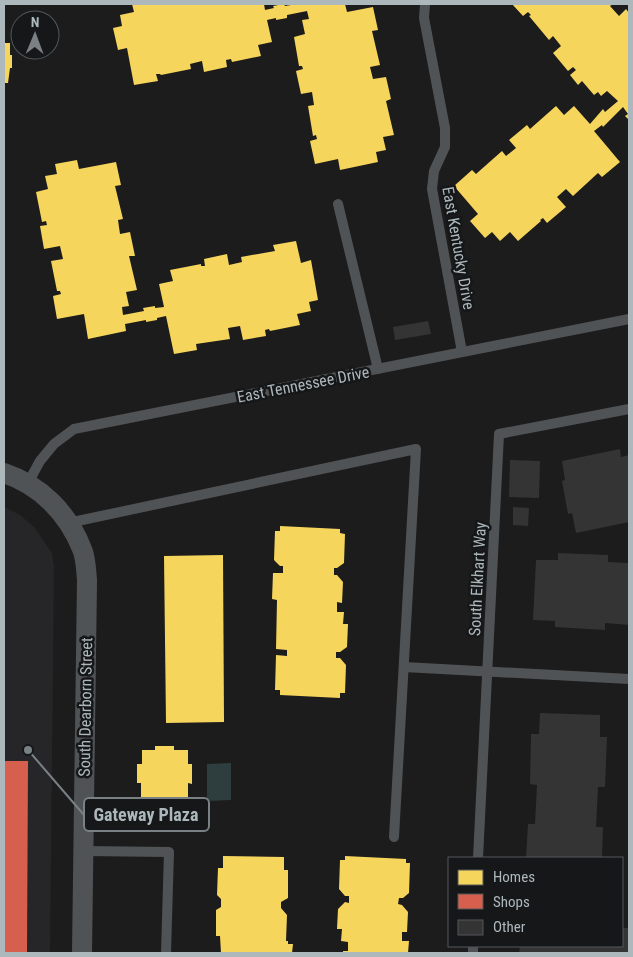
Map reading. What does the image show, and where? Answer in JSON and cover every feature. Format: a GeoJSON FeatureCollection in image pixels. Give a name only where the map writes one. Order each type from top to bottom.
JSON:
{"type":"FeatureCollection","features":[{"type":"Feature","properties":{"kind":"street"},"geometry":{"type":"LineString","coordinates":[[4,472],[28,483]]}},
{"type":"Feature","properties":{"kind":"street","name":"South Dearborn Street"},"geometry":{"type":"LineString","coordinates":[[28,483],[57,508],[68,523],[83,550],[87,580],[82,953]]}},
{"type":"Feature","properties":{"kind":"lane","name":"East Kentucky Drive"},"geometry":{"type":"LineString","coordinates":[[426,4],[424,18],[446,128],[444,147],[434,171],[432,189],[462,352]]}},
{"type":"Feature","properties":{"kind":"lane"},"geometry":{"type":"LineString","coordinates":[[338,204],[378,369]]}},
{"type":"Feature","properties":{"kind":"lane","name":"East Tennessee Drive"},"geometry":{"type":"LineString","coordinates":[[28,483],[40,461],[54,444],[74,429],[629,319]]}},
{"type":"Feature","properties":{"kind":"lane","name":"South Elkhart Way"},"geometry":{"type":"LineString","coordinates":[[478,857],[499,434],[629,409]]}},
{"type":"Feature","properties":{"kind":"lane"},"geometry":{"type":"LineString","coordinates":[[68,523],[416,449],[394,837]]}},
{"type":"Feature","properties":{"kind":"lane"},"geometry":{"type":"LineString","coordinates":[[404,667],[629,679]]}},
{"type":"Feature","properties":{"kind":"lane"},"geometry":{"type":"LineString","coordinates":[[83,851],[169,852],[166,953]]}},
{"type":"Feature","properties":{"kind":"shaded area"},"geometry":{"type":"Polygon","coordinates":[[[4,507],[20,515],[34,527],[52,553],[54,567],[50,953],[4,953],[4,507]]]}},
{"type":"Feature","properties":{"kind":"shaded area"},"geometry":{"type":"Polygon","coordinates":[[[231,763],[231,800],[207,801],[207,764],[231,763]]]}},
{"type":"Feature","properties":{"kind":"building: Homes"},"geometry":{"type":"Polygon","coordinates":[[[132,4],[264,4],[265,10],[284,4],[285,6],[297,4],[345,4],[347,12],[373,7],[378,30],[372,31],[380,65],[370,67],[373,79],[386,77],[391,99],[386,101],[394,135],[383,137],[386,150],[376,152],[378,162],[340,170],[338,159],[315,164],[310,141],[317,139],[316,135],[313,136],[308,106],[314,105],[312,92],[301,94],[296,71],[303,69],[302,66],[299,66],[294,37],[305,34],[302,20],[309,19],[307,11],[287,15],[287,18],[267,20],[272,42],[258,45],[261,56],[232,62],[231,59],[226,60],[227,67],[204,72],[202,61],[190,64],[191,69],[161,75],[156,74],[158,81],[134,85],[127,48],[118,50],[113,28],[122,26],[120,15],[134,12],[132,4]]]}},
{"type":"Feature","properties":{"kind":"building: Homes"},"geometry":{"type":"Polygon","coordinates":[[[512,4],[613,4],[610,6],[619,16],[626,9],[629,13],[629,120],[625,116],[628,114],[623,107],[603,127],[602,125],[594,131],[620,162],[602,177],[598,173],[573,196],[566,189],[557,197],[566,207],[547,223],[543,218],[518,241],[510,232],[500,241],[492,232],[485,238],[470,221],[478,214],[454,186],[472,170],[476,174],[502,151],[506,156],[516,148],[509,140],[527,125],[530,129],[556,106],[564,115],[574,106],[590,124],[603,109],[605,112],[618,101],[607,91],[601,96],[598,92],[594,95],[582,81],[578,85],[570,75],[576,70],[573,67],[568,71],[553,53],[561,46],[553,36],[549,40],[529,16],[531,15],[528,12],[523,16],[512,4]]]}},
{"type":"Feature","properties":{"kind":"building: Homes"},"geometry":{"type":"Polygon","coordinates":[[[4,43],[10,43],[12,68],[10,68],[8,83],[4,83],[4,43]]]}},
{"type":"Feature","properties":{"kind":"building: Homes"},"geometry":{"type":"Polygon","coordinates":[[[77,160],[79,169],[116,162],[121,185],[115,186],[123,219],[118,220],[120,234],[130,232],[135,256],[129,256],[137,290],[126,292],[129,306],[122,307],[123,315],[144,311],[143,308],[164,307],[159,284],[173,281],[170,270],[201,264],[201,266],[205,266],[204,259],[227,254],[229,265],[242,262],[241,257],[275,251],[273,245],[296,241],[301,263],[311,260],[318,300],[309,302],[311,311],[297,314],[300,325],[270,331],[269,329],[265,330],[266,336],[243,340],[240,326],[228,328],[230,339],[196,344],[197,350],[174,354],[166,316],[157,318],[157,320],[125,324],[126,331],[88,339],[84,314],[57,319],[53,296],[61,294],[60,291],[57,291],[51,261],[63,259],[60,246],[44,249],[40,226],[47,225],[46,221],[42,222],[36,192],[48,189],[45,176],[57,174],[55,164],[77,160]]]}},
{"type":"Feature","properties":{"kind":"building: Homes"},"geometry":{"type":"Polygon","coordinates":[[[280,526],[340,529],[340,533],[345,534],[344,563],[334,568],[334,575],[337,575],[343,582],[342,603],[337,602],[337,612],[344,612],[343,624],[348,624],[347,647],[340,652],[336,652],[336,658],[340,658],[346,665],[345,693],[340,693],[340,698],[280,695],[280,690],[275,690],[276,655],[287,656],[287,650],[276,649],[277,600],[272,599],[273,573],[283,573],[283,566],[280,566],[274,560],[275,531],[280,531],[280,526]]]}},
{"type":"Feature","properties":{"kind":"building: Homes"},"geometry":{"type":"Polygon","coordinates":[[[223,555],[224,722],[166,723],[164,556],[223,555]]]}},
{"type":"Feature","properties":{"kind":"building: Homes"},"geometry":{"type":"Polygon","coordinates":[[[155,746],[174,746],[174,750],[188,750],[188,764],[192,764],[192,784],[188,783],[188,797],[174,797],[174,802],[171,802],[170,814],[158,814],[158,802],[155,802],[155,798],[141,797],[141,783],[137,783],[137,764],[142,764],[142,750],[155,750],[155,746]]]}},
{"type":"Feature","properties":{"kind":"building: Homes"},"geometry":{"type":"Polygon","coordinates":[[[223,856],[284,857],[284,870],[288,870],[288,898],[281,902],[281,908],[287,915],[286,941],[288,941],[288,944],[293,944],[292,953],[221,953],[220,936],[216,936],[216,910],[221,907],[221,899],[217,895],[218,868],[223,868],[223,856]]]}},
{"type":"Feature","properties":{"kind":"building: Homes"},"geometry":{"type":"Polygon","coordinates":[[[345,856],[406,859],[406,863],[410,863],[409,893],[403,898],[399,898],[398,904],[402,905],[408,912],[407,932],[402,932],[402,941],[409,941],[408,953],[343,953],[343,951],[348,951],[348,942],[341,941],[342,929],[337,929],[338,909],[345,902],[349,903],[349,896],[345,896],[339,889],[340,860],[345,860],[345,856]]]}},
{"type":"Feature","properties":{"kind":"building: Shops"},"geometry":{"type":"Polygon","coordinates":[[[4,761],[28,761],[27,953],[4,953],[4,761]]]}},
{"type":"Feature","properties":{"kind":"building: Other"},"geometry":{"type":"Polygon","coordinates":[[[428,321],[431,334],[395,340],[393,327],[428,321]]]}},
{"type":"Feature","properties":{"kind":"building: Other"},"geometry":{"type":"Polygon","coordinates":[[[620,449],[621,457],[629,455],[629,522],[576,533],[572,513],[568,514],[562,481],[565,480],[562,461],[620,449]]]}},
{"type":"Feature","properties":{"kind":"building: Other"},"geometry":{"type":"Polygon","coordinates":[[[510,460],[540,461],[539,498],[509,497],[510,460]]]}},
{"type":"Feature","properties":{"kind":"building: Other"},"geometry":{"type":"Polygon","coordinates":[[[513,507],[529,508],[528,526],[513,525],[513,507]]]}},
{"type":"Feature","properties":{"kind":"building: Other"},"geometry":{"type":"Polygon","coordinates":[[[558,553],[608,555],[608,562],[629,563],[629,625],[605,623],[605,630],[555,627],[555,621],[533,620],[536,560],[558,560],[558,553]]]}},
{"type":"Feature","properties":{"kind":"building: Other"},"geometry":{"type":"Polygon","coordinates":[[[540,713],[600,715],[600,737],[607,737],[605,787],[598,787],[596,827],[603,827],[602,857],[526,857],[528,824],[535,824],[537,785],[530,784],[531,734],[539,734],[540,713]]]}},
{"type":"Feature","properties":{"kind":"building: Other"},"geometry":{"type":"Polygon","coordinates":[[[623,928],[629,928],[629,953],[519,953],[520,947],[623,947],[623,928]]]}},
{"type":"Feature","properties":{"kind":"place","name":"Gateway Plaza"},"geometry":{"type":"Point","coordinates":[28,750]}}]}
